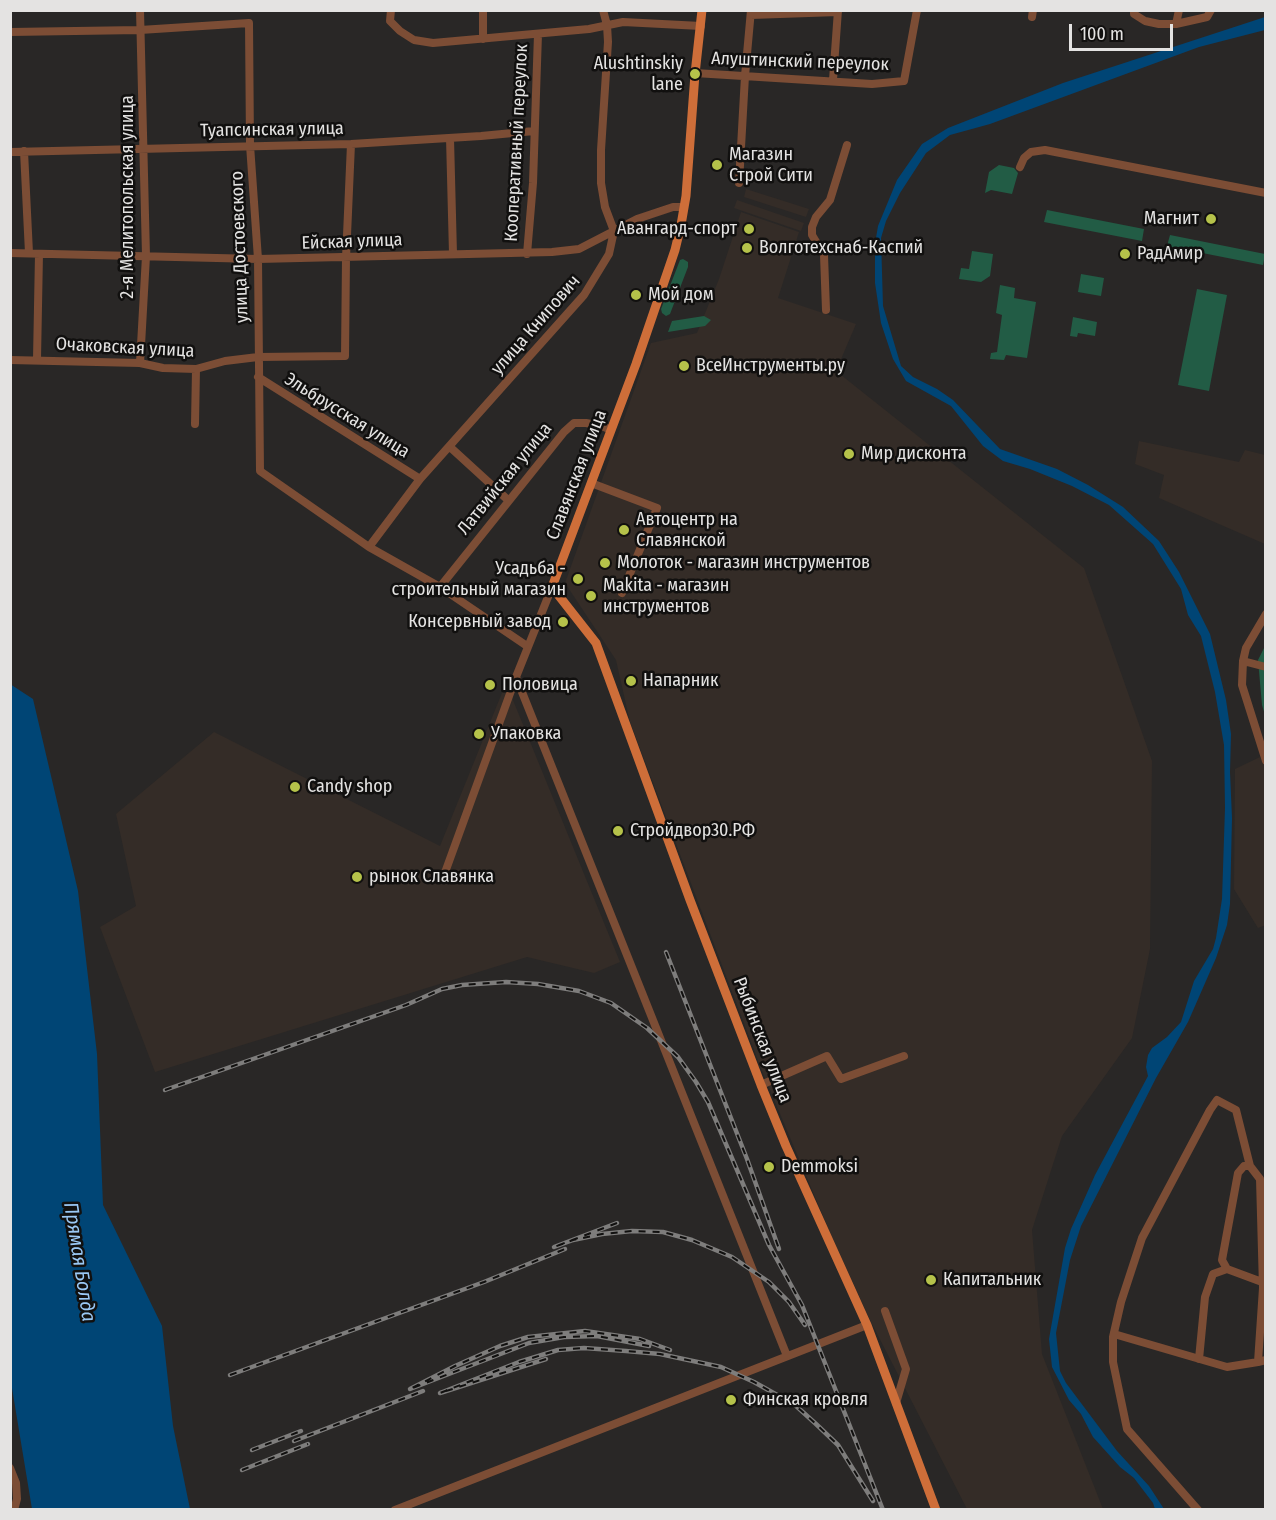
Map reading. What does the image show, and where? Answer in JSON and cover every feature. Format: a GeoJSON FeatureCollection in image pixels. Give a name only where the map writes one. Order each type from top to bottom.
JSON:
{"type":"FeatureCollection","features":[{"type":"Feature","properties":{"kind":"main road"},"geometry":{"type":"LineString","coordinates":[[684,207],[702,10]]}},
{"type":"Feature","properties":{"kind":"main road","name":"Славянская улица"},"geometry":{"type":"LineString","coordinates":[[552,586],[636,364],[675,250],[684,207]]}},
{"type":"Feature","properties":{"kind":"main road","name":"Рыбинская улица"},"geometry":{"type":"LineString","coordinates":[[552,586],[596,643],[690,900],[761,1085],[867,1325],[936,1509]]}},
{"type":"Feature","properties":{"kind":"street","name":"2-я Мелитопольская улица"},"geometry":{"type":"LineString","coordinates":[[140,10],[146,256],[140,363]]}},
{"type":"Feature","properties":{"kind":"street"},"geometry":{"type":"LineString","coordinates":[[391,10],[390,21],[414,40],[433,43],[589,29],[623,22],[701,26]]}},
{"type":"Feature","properties":{"kind":"street"},"geometry":{"type":"LineString","coordinates":[[483,10],[483,39]]}},
{"type":"Feature","properties":{"kind":"street"},"geometry":{"type":"LineString","coordinates":[[603,10],[608,42],[600,150],[601,183],[605,207],[614,231]]}},
{"type":"Feature","properties":{"kind":"street","name":"Алуштинский переулок"},"geometry":{"type":"LineString","coordinates":[[695,73],[872,84],[904,81],[917,10]]}},
{"type":"Feature","properties":{"kind":"street"},"geometry":{"type":"LineString","coordinates":[[1134,10],[1134,14],[1145,21],[1159,24],[1176,24],[1207,17],[1211,10]]}},
{"type":"Feature","properties":{"kind":"street"},"geometry":{"type":"LineString","coordinates":[[1176,24],[1179,10]]}},
{"type":"Feature","properties":{"kind":"street"},"geometry":{"type":"LineString","coordinates":[[739,183],[751,13],[838,11],[833,80]]}},
{"type":"Feature","properties":{"kind":"street","name":"улица Достоевского"},"geometry":{"type":"LineString","coordinates":[[140,30],[249,23],[250,145],[258,259],[260,471],[369,547]]}},
{"type":"Feature","properties":{"kind":"street"},"geometry":{"type":"LineString","coordinates":[[10,32],[140,30]]}},
{"type":"Feature","properties":{"kind":"street","name":"Кооперативный переулок"},"geometry":{"type":"LineString","coordinates":[[527,254],[538,34]]}},
{"type":"Feature","properties":{"kind":"street","name":"Туапсинская улица"},"geometry":{"type":"LineString","coordinates":[[10,152],[351,144],[534,131]]}},
{"type":"Feature","properties":{"kind":"street"},"geometry":{"type":"LineString","coordinates":[[450,138],[453,254]]}},
{"type":"Feature","properties":{"kind":"street"},"geometry":{"type":"LineString","coordinates":[[346,258],[351,144]]}},
{"type":"Feature","properties":{"kind":"street"},"geometry":{"type":"LineString","coordinates":[[826,310],[824,255],[812,235],[812,227],[830,200],[847,145]]}},
{"type":"Feature","properties":{"kind":"street"},"geometry":{"type":"LineString","coordinates":[[1020,167],[1024,158],[1031,152],[1045,150],[1266,193]]}},
{"type":"Feature","properties":{"kind":"street"},"geometry":{"type":"LineString","coordinates":[[24,151],[28,253]]}},
{"type":"Feature","properties":{"kind":"street","name":"Ейская улица"},"geometry":{"type":"LineString","coordinates":[[10,253],[258,259],[527,254],[579,249],[655,212],[673,207],[684,207]]}},
{"type":"Feature","properties":{"kind":"street","name":"улица Книпович"},"geometry":{"type":"LineString","coordinates":[[369,547],[420,479],[584,295],[609,254],[614,241],[614,231]]}},
{"type":"Feature","properties":{"kind":"street"},"geometry":{"type":"LineString","coordinates":[[38,360],[39,254]]}},
{"type":"Feature","properties":{"kind":"street","name":"Очаковская улица"},"geometry":{"type":"LineString","coordinates":[[10,360],[140,363],[163,368],[196,369],[225,361],[258,357],[345,356],[346,258]]}},
{"type":"Feature","properties":{"kind":"street"},"geometry":{"type":"LineString","coordinates":[[195,424],[196,369]]}},
{"type":"Feature","properties":{"kind":"street","name":"Эльбрусская улица"},"geometry":{"type":"LineString","coordinates":[[258,377],[420,479]]}},
{"type":"Feature","properties":{"kind":"street","name":"Латвийская улица"},"geometry":{"type":"LineString","coordinates":[[440,587],[564,432],[574,423],[602,426],[611,430]]}},
{"type":"Feature","properties":{"kind":"street"},"geometry":{"type":"LineString","coordinates":[[450,447],[508,500]]}},
{"type":"Feature","properties":{"kind":"street"},"geometry":{"type":"LineString","coordinates":[[591,483],[657,508],[622,593]]}},
{"type":"Feature","properties":{"kind":"street"},"geometry":{"type":"LineString","coordinates":[[369,547],[440,587],[527,646]]}},
{"type":"Feature","properties":{"kind":"street","name":"Славянская улица"},"geometry":{"type":"LineString","coordinates":[[443,878],[527,646],[552,586]]}},
{"type":"Feature","properties":{"kind":"street"},"geometry":{"type":"LineString","coordinates":[[1266,614],[1246,648],[1242,685],[1266,761]]}},
{"type":"Feature","properties":{"kind":"street"},"geometry":{"type":"LineString","coordinates":[[1243,662],[1266,667]]}},
{"type":"Feature","properties":{"kind":"street"},"geometry":{"type":"LineString","coordinates":[[516,677],[787,1356]]}},
{"type":"Feature","properties":{"kind":"street"},"geometry":{"type":"LineString","coordinates":[[761,1085],[827,1056],[841,1080],[904,1056]]}},
{"type":"Feature","properties":{"kind":"street"},"geometry":{"type":"LineString","coordinates":[[1114,1334],[1227,1367],[1262,1361],[1260,1179],[1250,1166],[1236,1110],[1217,1100],[1142,1238],[1121,1302],[1114,1334],[1113,1362],[1127,1429],[1198,1509]]}},
{"type":"Feature","properties":{"kind":"street"},"geometry":{"type":"LineString","coordinates":[[1227,1269],[1222,1260],[1238,1173],[1244,1166],[1250,1166]]}},
{"type":"Feature","properties":{"kind":"street"},"geometry":{"type":"LineString","coordinates":[[1199,1359],[1205,1297],[1213,1274],[1227,1269],[1262,1282]]}},
{"type":"Feature","properties":{"kind":"street"},"geometry":{"type":"LineString","coordinates":[[885,1311],[906,1369],[896,1403]]}},
{"type":"Feature","properties":{"kind":"street"},"geometry":{"type":"LineString","coordinates":[[395,1509],[867,1325]]}},
{"type":"Feature","properties":{"kind":"street"},"geometry":{"type":"LineString","coordinates":[[10,1468],[16,1483],[17,1499],[14,1509]]}},
{"type":"Feature","properties":{"kind":"shaded area"},"geometry":{"type":"Polygon","coordinates":[[[746,189],[809,209],[806,217],[744,197],[746,189]]]}},
{"type":"Feature","properties":{"kind":"shaded area"},"geometry":{"type":"Polygon","coordinates":[[[737,200],[804,223],[801,231],[734,208],[737,200]]]}},
{"type":"Feature","properties":{"kind":"shaded area"},"geometry":{"type":"Polygon","coordinates":[[[741,212],[799,232],[778,298],[856,324],[836,371],[1084,568],[1152,761],[1150,949],[1132,1038],[1062,1136],[1032,1230],[1042,1354],[1103,1509],[967,1509],[870,1320],[831,1235],[762,1071],[630,722],[616,660],[565,583],[651,343],[697,333],[719,279],[741,212]]]}},
{"type":"Feature","properties":{"kind":"shaded area"},"geometry":{"type":"Polygon","coordinates":[[[1139,441],[1239,462],[1245,450],[1265,455],[1265,544],[1159,498],[1164,475],[1135,464],[1139,441]]]}},
{"type":"Feature","properties":{"kind":"shaded area","name":"рынок Славянка"},"geometry":{"type":"Polygon","coordinates":[[[506,683],[620,962],[594,973],[527,957],[155,1072],[100,927],[136,906],[116,814],[214,732],[440,846],[506,683]]]}},
{"type":"Feature","properties":{"kind":"shaded area"},"geometry":{"type":"Polygon","coordinates":[[[1260,757],[1266,768],[1266,925],[1258,928],[1234,889],[1235,769],[1260,757]]]}},
{"type":"Feature","properties":{"kind":"green space"},"geometry":{"type":"Polygon","coordinates":[[[999,165],[1014,168],[1018,173],[1012,194],[991,190],[985,193],[989,172],[999,165]]]}},
{"type":"Feature","properties":{"kind":"green space"},"geometry":{"type":"Polygon","coordinates":[[[1047,210],[1144,229],[1142,241],[1044,222],[1047,210]]]}},
{"type":"Feature","properties":{"kind":"green space"},"geometry":{"type":"Polygon","coordinates":[[[1170,235],[1265,254],[1263,265],[1167,246],[1170,235]]]}},
{"type":"Feature","properties":{"kind":"green space"},"geometry":{"type":"Polygon","coordinates":[[[972,251],[993,254],[990,276],[981,282],[959,279],[961,268],[969,269],[972,251]]]}},
{"type":"Feature","properties":{"kind":"green space"},"geometry":{"type":"Polygon","coordinates":[[[680,260],[688,262],[688,267],[670,314],[666,316],[661,309],[680,260]]]}},
{"type":"Feature","properties":{"kind":"green space"},"geometry":{"type":"Polygon","coordinates":[[[1081,274],[1104,278],[1101,296],[1078,292],[1081,274]]]}},
{"type":"Feature","properties":{"kind":"green space"},"geometry":{"type":"Polygon","coordinates":[[[1000,285],[1015,288],[1014,298],[1036,302],[1027,358],[1006,355],[1004,360],[990,359],[991,353],[997,352],[1002,315],[996,313],[1000,285]]]}},
{"type":"Feature","properties":{"kind":"green space"},"geometry":{"type":"Polygon","coordinates":[[[1197,289],[1227,295],[1209,391],[1178,385],[1197,289]]]}},
{"type":"Feature","properties":{"kind":"green space"},"geometry":{"type":"Polygon","coordinates":[[[704,316],[711,320],[705,326],[668,332],[672,321],[704,316]]]}},
{"type":"Feature","properties":{"kind":"green space"},"geometry":{"type":"Polygon","coordinates":[[[1073,317],[1097,322],[1095,336],[1078,333],[1077,337],[1070,336],[1073,317]]]}},
{"type":"Feature","properties":{"kind":"green space"},"geometry":{"type":"Polygon","coordinates":[[[1265,646],[1265,715],[1258,660],[1265,646]]]}},
{"type":"Feature","properties":{"kind":"water"},"geometry":{"type":"Polygon","coordinates":[[[1265,17],[1265,30],[1199,47],[990,124],[950,135],[926,153],[900,193],[886,221],[881,238],[883,306],[901,366],[913,377],[953,400],[1000,449],[1057,469],[1088,485],[1123,507],[1159,541],[1179,572],[1210,634],[1226,700],[1231,734],[1232,818],[1230,904],[1227,925],[1216,958],[1188,1022],[1156,1078],[1081,1226],[1070,1260],[1056,1333],[1060,1371],[1066,1383],[1117,1451],[1149,1486],[1164,1509],[1155,1509],[1134,1478],[1120,1467],[1093,1437],[1081,1414],[1069,1400],[1052,1367],[1049,1339],[1065,1248],[1071,1229],[1095,1175],[1148,1076],[1146,1067],[1148,1055],[1152,1048],[1167,1037],[1181,1022],[1194,981],[1213,949],[1216,938],[1222,899],[1225,808],[1224,745],[1215,692],[1201,636],[1188,615],[1181,589],[1153,544],[1109,505],[1072,486],[1003,461],[983,446],[951,406],[906,381],[893,359],[881,323],[875,283],[875,244],[878,226],[897,180],[922,144],[948,128],[1063,83],[1265,17]]]}},
{"type":"Feature","properties":{"kind":"water","name":"Прямая Болда"},"geometry":{"type":"Polygon","coordinates":[[[10,684],[33,699],[78,891],[97,1054],[103,1205],[162,1326],[173,1426],[190,1509],[32,1509],[10,1376],[10,684]]]}},
{"type":"Feature","properties":{"kind":"railway"},"geometry":{"type":"LineString","coordinates":[[666,952],[747,1159],[779,1249]]}},
{"type":"Feature","properties":{"kind":"railway"},"geometry":{"type":"LineString","coordinates":[[165,1090],[406,1005],[442,989],[462,985],[506,982],[538,984],[579,991],[611,1003],[647,1028],[678,1057],[708,1102],[769,1245],[802,1305],[883,1510]]}},
{"type":"Feature","properties":{"kind":"railway"},"geometry":{"type":"LineString","coordinates":[[617,1223],[554,1247],[602,1234],[632,1231],[663,1232],[692,1240],[732,1257],[769,1282],[789,1302],[805,1325]]}},
{"type":"Feature","properties":{"kind":"railway"},"geometry":{"type":"LineString","coordinates":[[230,1375],[484,1282],[565,1249]]}},
{"type":"Feature","properties":{"kind":"railway"},"geometry":{"type":"LineString","coordinates":[[649,1346],[597,1336],[564,1337],[529,1343],[410,1389],[500,1346],[528,1337],[585,1331],[640,1339],[670,1350]]}},
{"type":"Feature","properties":{"kind":"railway"},"geometry":{"type":"LineString","coordinates":[[546,1359],[440,1393],[519,1362],[558,1350],[584,1348],[660,1354],[721,1367],[795,1405],[838,1445],[873,1501]]}},
{"type":"Feature","properties":{"kind":"railway"},"geometry":{"type":"LineString","coordinates":[[294,1441],[423,1391]]}},
{"type":"Feature","properties":{"kind":"railway"},"geometry":{"type":"LineString","coordinates":[[252,1450],[301,1431]]}},
{"type":"Feature","properties":{"kind":"railway"},"geometry":{"type":"LineString","coordinates":[[242,1470],[308,1444]]}},
{"type":"Feature","properties":{"kind":"place","name":"Alushtinskiy lane"},"geometry":{"type":"Point","coordinates":[695,74]}},
{"type":"Feature","properties":{"kind":"place","name":"Магазин Строй Сити"},"geometry":{"type":"Point","coordinates":[717,165]}},
{"type":"Feature","properties":{"kind":"place","name":"Магнит"},"geometry":{"type":"Point","coordinates":[1211,219]}},
{"type":"Feature","properties":{"kind":"place","name":"Авангард-cпорт"},"geometry":{"type":"Point","coordinates":[749,229]}},
{"type":"Feature","properties":{"kind":"place","name":"Волготехснаб-Каспий"},"geometry":{"type":"Point","coordinates":[747,248]}},
{"type":"Feature","properties":{"kind":"place","name":"РадАмир"},"geometry":{"type":"Point","coordinates":[1125,254]}},
{"type":"Feature","properties":{"kind":"place","name":"Мой дом"},"geometry":{"type":"Point","coordinates":[636,295]}},
{"type":"Feature","properties":{"kind":"place","name":"ВсеИнструменты.ру"},"geometry":{"type":"Point","coordinates":[684,366]}},
{"type":"Feature","properties":{"kind":"place","name":"Мир дисконта"},"geometry":{"type":"Point","coordinates":[849,454]}},
{"type":"Feature","properties":{"kind":"place","name":"Автоцентр на Славянской"},"geometry":{"type":"Point","coordinates":[624,530]}},
{"type":"Feature","properties":{"kind":"place","name":"Молоток - магазин инструментов"},"geometry":{"type":"Point","coordinates":[605,563]}},
{"type":"Feature","properties":{"kind":"place","name":"Усадьба - строительный магазин"},"geometry":{"type":"Point","coordinates":[578,579]}},
{"type":"Feature","properties":{"kind":"place","name":"Makita - магазин инструментов"},"geometry":{"type":"Point","coordinates":[591,596]}},
{"type":"Feature","properties":{"kind":"place","name":"Консервный завод"},"geometry":{"type":"Point","coordinates":[563,622]}},
{"type":"Feature","properties":{"kind":"place","name":"Напарник"},"geometry":{"type":"Point","coordinates":[631,681]}},
{"type":"Feature","properties":{"kind":"place","name":"Половица"},"geometry":{"type":"Point","coordinates":[490,685]}},
{"type":"Feature","properties":{"kind":"place","name":"Упаковка"},"geometry":{"type":"Point","coordinates":[479,734]}},
{"type":"Feature","properties":{"kind":"place","name":"Candy shop"},"geometry":{"type":"Point","coordinates":[295,787]}},
{"type":"Feature","properties":{"kind":"place","name":"Стройдвор30.РФ"},"geometry":{"type":"Point","coordinates":[618,831]}},
{"type":"Feature","properties":{"kind":"place","name":"рынок Славянка"},"geometry":{"type":"Point","coordinates":[357,877]}},
{"type":"Feature","properties":{"kind":"place","name":"Demmoksi"},"geometry":{"type":"Point","coordinates":[769,1167]}},
{"type":"Feature","properties":{"kind":"place","name":"Капитальник"},"geometry":{"type":"Point","coordinates":[931,1280]}},
{"type":"Feature","properties":{"kind":"place","name":"Финская кровля"},"geometry":{"type":"Point","coordinates":[731,1400]}}]}
